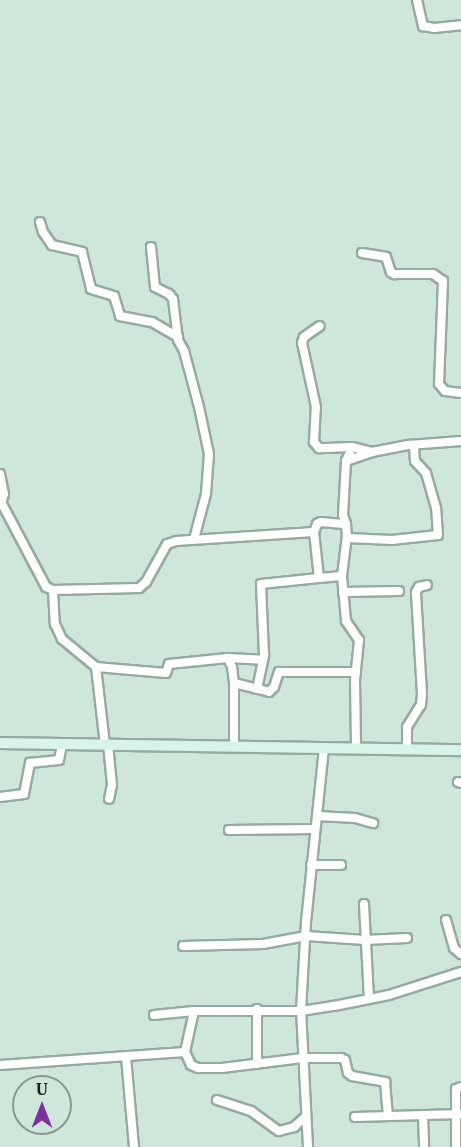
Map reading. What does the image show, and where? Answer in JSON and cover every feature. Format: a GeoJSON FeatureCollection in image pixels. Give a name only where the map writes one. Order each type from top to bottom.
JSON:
{"type":"FeatureCollection","features":[{"type":"Feature","properties":{"kind":"street"},"geometry":{"type":"LineString","coordinates":[[417,0],[423,26],[434,28],[461,25]]}},
{"type":"Feature","properties":{"kind":"street"},"geometry":{"type":"LineString","coordinates":[[40,222],[43,232],[52,244],[82,252],[91,289],[114,296],[120,316],[152,322],[178,337]]}},
{"type":"Feature","properties":{"kind":"street"},"geometry":{"type":"LineString","coordinates":[[151,247],[155,287],[169,294],[173,299],[178,337],[199,407],[208,454],[206,494],[194,539]]}},
{"type":"Feature","properties":{"kind":"street"},"geometry":{"type":"LineString","coordinates":[[362,253],[386,257],[391,272],[394,274],[433,274],[443,280],[440,384],[445,392],[461,393]]}},
{"type":"Feature","properties":{"kind":"street"},"geometry":{"type":"LineString","coordinates":[[320,326],[304,337],[302,343],[316,407],[314,444],[319,448],[352,447],[372,452]]}},
{"type":"Feature","properties":{"kind":"street"},"geometry":{"type":"LineString","coordinates":[[346,462],[372,452],[461,441]]}},
{"type":"Feature","properties":{"kind":"street"},"geometry":{"type":"LineString","coordinates":[[347,538],[392,540],[438,535],[436,508],[426,473],[415,461],[414,445]]}},
{"type":"Feature","properties":{"kind":"street"},"geometry":{"type":"LineString","coordinates":[[352,447],[346,462],[343,515],[347,538],[342,576],[346,621],[359,640],[356,672],[356,747]]}},
{"type":"Feature","properties":{"kind":"street"},"geometry":{"type":"LineString","coordinates":[[0,474],[4,494],[1,500],[46,587],[52,590],[139,588],[146,582],[167,544],[194,539],[314,532]]}},
{"type":"Feature","properties":{"kind":"street"},"geometry":{"type":"LineString","coordinates":[[319,578],[314,532],[317,524],[321,522],[346,524]]}},
{"type":"Feature","properties":{"kind":"street"},"geometry":{"type":"LineString","coordinates":[[257,689],[263,660],[261,584],[342,576]]}},
{"type":"Feature","properties":{"kind":"street"},"geometry":{"type":"LineString","coordinates":[[407,748],[407,727],[418,711],[422,694],[416,592],[419,587],[427,585]]}},
{"type":"Feature","properties":{"kind":"street"},"geometry":{"type":"LineString","coordinates":[[52,590],[55,624],[62,639],[96,667],[166,673],[169,664],[228,658],[263,660]]}},
{"type":"Feature","properties":{"kind":"street"},"geometry":{"type":"LineString","coordinates":[[343,592],[399,591]]}},
{"type":"Feature","properties":{"kind":"street"},"geometry":{"type":"LineString","coordinates":[[228,658],[234,683],[234,746]]}},
{"type":"Feature","properties":{"kind":"street"},"geometry":{"type":"LineString","coordinates":[[96,667],[112,785],[110,799]]}},
{"type":"Feature","properties":{"kind":"street"},"geometry":{"type":"LineString","coordinates":[[234,683],[270,692],[280,672],[356,672]]}},
{"type":"Feature","properties":{"kind":"street"},"geometry":{"type":"LineString","coordinates":[[0,743],[461,750]]}},
{"type":"Feature","properties":{"kind":"street"},"geometry":{"type":"LineString","coordinates":[[0,797],[26,792],[30,764],[59,760],[62,745]]}},
{"type":"Feature","properties":{"kind":"street"},"geometry":{"type":"LineString","coordinates":[[308,1147],[301,1011],[311,865],[324,748]]}},
{"type":"Feature","properties":{"kind":"street"},"geometry":{"type":"LineString","coordinates":[[317,816],[355,818],[373,823]]}},
{"type":"Feature","properties":{"kind":"street"},"geometry":{"type":"LineString","coordinates":[[229,830],[315,829]]}},
{"type":"Feature","properties":{"kind":"street"},"geometry":{"type":"LineString","coordinates":[[311,865],[341,865]]}},
{"type":"Feature","properties":{"kind":"street"},"geometry":{"type":"LineString","coordinates":[[364,904],[369,999]]}},
{"type":"Feature","properties":{"kind":"street"},"geometry":{"type":"LineString","coordinates":[[446,920],[454,948],[461,954]]}},
{"type":"Feature","properties":{"kind":"street"},"geometry":{"type":"LineString","coordinates":[[183,946],[263,944],[306,936],[365,939],[407,938]]}},
{"type":"Feature","properties":{"kind":"street"},"geometry":{"type":"LineString","coordinates":[[154,1015],[257,1009],[301,1011],[369,999],[461,972]]}},
{"type":"Feature","properties":{"kind":"street"},"geometry":{"type":"LineString","coordinates":[[256,1064],[257,1009]]}},
{"type":"Feature","properties":{"kind":"street"},"geometry":{"type":"LineString","coordinates":[[194,1011],[185,1052],[190,1065],[198,1068],[302,1058],[340,1058],[345,1060],[348,1073],[352,1076],[385,1082],[388,1115]]}},
{"type":"Feature","properties":{"kind":"street"},"geometry":{"type":"LineString","coordinates":[[0,1065],[185,1052]]}},
{"type":"Feature","properties":{"kind":"street"},"geometry":{"type":"LineString","coordinates":[[126,1057],[134,1147]]}},
{"type":"Feature","properties":{"kind":"street"},"geometry":{"type":"LineString","coordinates":[[456,1147],[459,1114],[456,1089],[461,1087]]}},
{"type":"Feature","properties":{"kind":"street"},"geometry":{"type":"LineString","coordinates":[[217,1100],[251,1111],[279,1131],[294,1127],[305,1117]]}},
{"type":"Feature","properties":{"kind":"street"},"geometry":{"type":"LineString","coordinates":[[355,1117],[459,1114]]}},
{"type":"Feature","properties":{"kind":"street"},"geometry":{"type":"LineString","coordinates":[[423,1115],[424,1147]]}}]}
